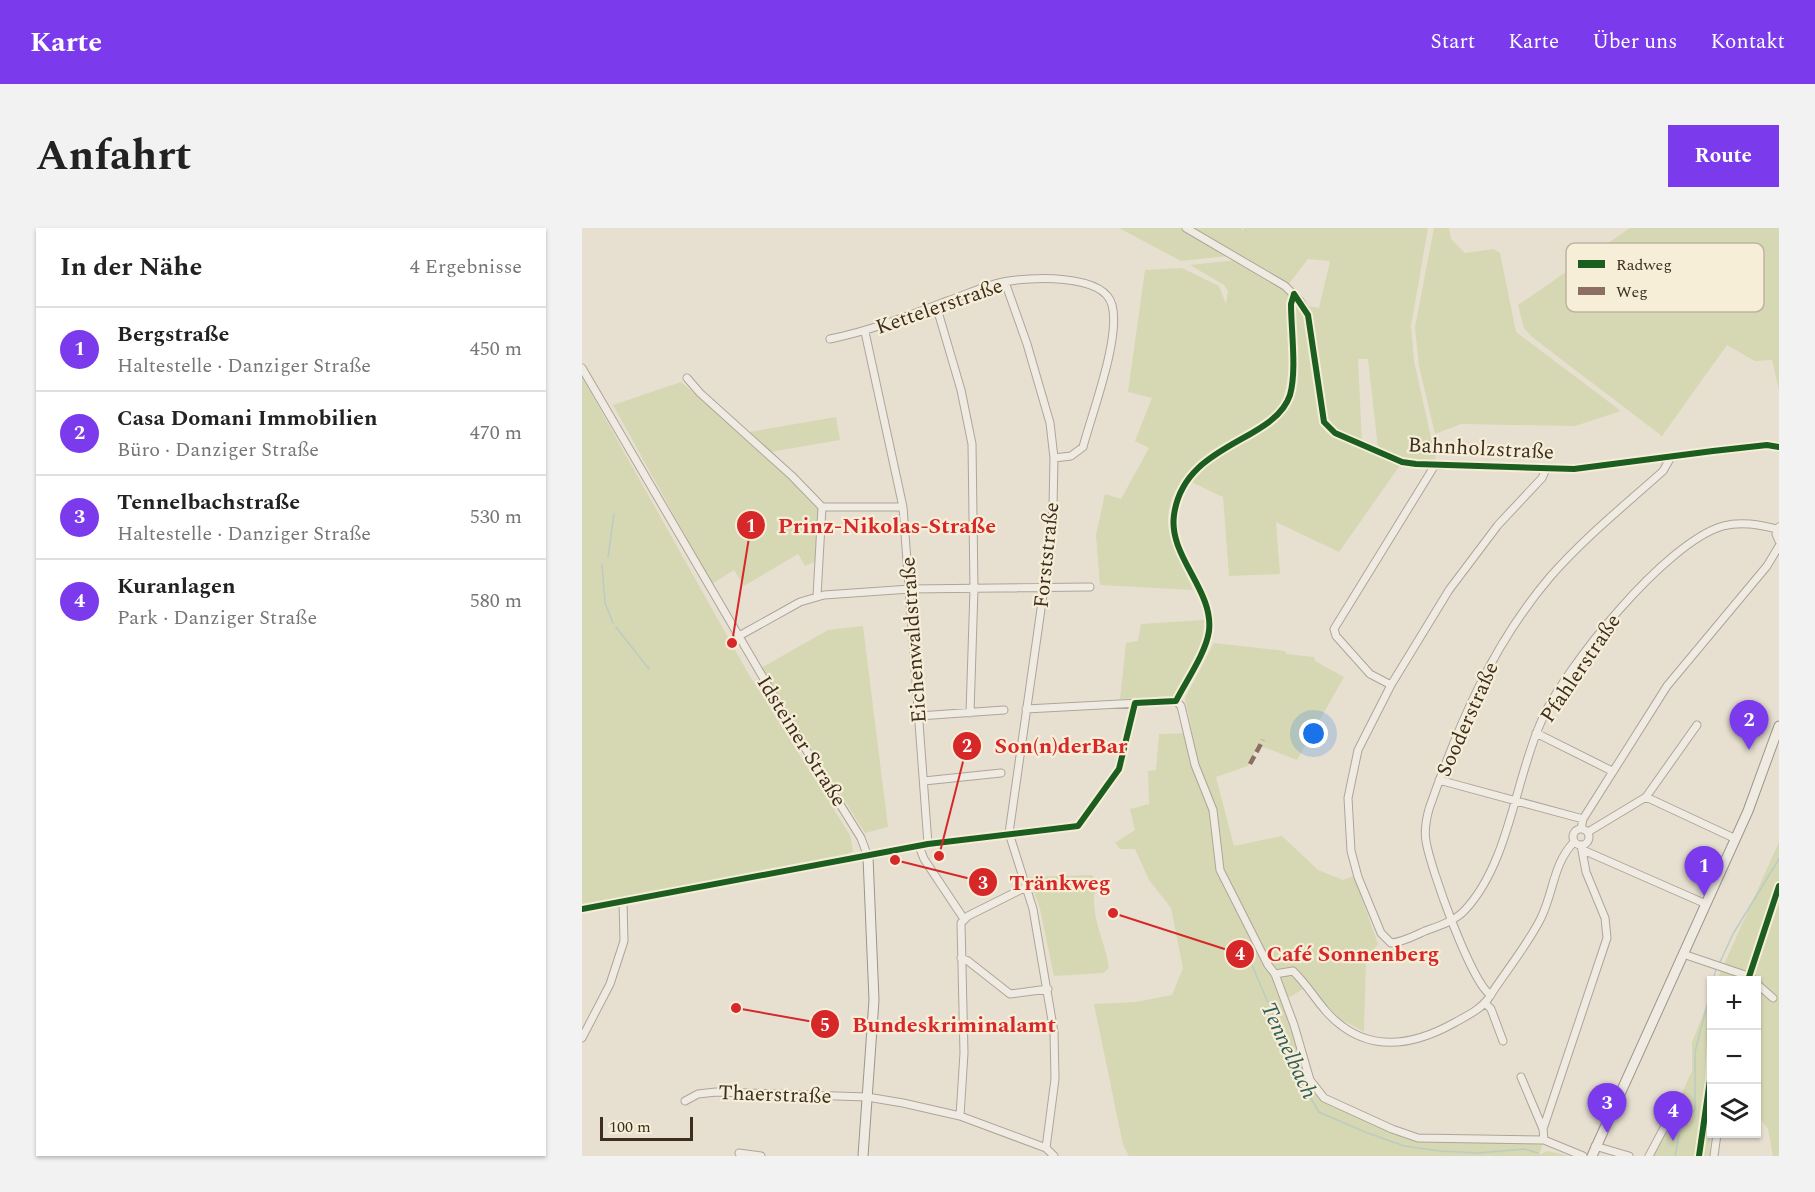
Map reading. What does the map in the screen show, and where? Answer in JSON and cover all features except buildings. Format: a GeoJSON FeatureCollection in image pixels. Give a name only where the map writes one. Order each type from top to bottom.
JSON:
{"type":"FeatureCollection","features":[{"type":"Feature","properties":{"kind":"main road"},"geometry":{"type":"LineString","coordinates":[[1594,1151],[1755,795],[1779,726]]}},
{"type":"Feature","properties":{"kind":"main road","name":"Idsteiner Straße"},"geometry":{"type":"LineString","coordinates":[[862,1156],[874,971],[868,857]]}},
{"type":"Feature","properties":{"kind":"street"},"geometry":{"type":"LineString","coordinates":[[1176,701],[1206,645],[1209,628],[1206,605],[1177,539],[1174,516],[1187,480],[1206,460],[1279,413],[1290,395],[1291,304],[1294,294],[1254,266],[1186,228]]}},
{"type":"Feature","properties":{"kind":"street","name":"Kettelerstraße"},"geometry":{"type":"LineString","coordinates":[[830,339],[866,332],[1005,282],[1041,279],[1085,283],[1105,293],[1113,307],[1111,345],[1083,447],[1071,456],[1054,458]]}},
{"type":"Feature","properties":{"kind":"street","name":"Forststraße"},"geometry":{"type":"LineString","coordinates":[[1005,282],[1027,344],[1050,423],[1054,458],[1053,507],[1044,588],[1009,833]]}},
{"type":"Feature","properties":{"kind":"street","name":"Bahnholzstraße"},"geometry":{"type":"LineString","coordinates":[[1294,294],[1308,315],[1321,411],[1329,429],[1402,462],[1574,469],[1767,445],[1779,447]]}},
{"type":"Feature","properties":{"kind":"street"},"geometry":{"type":"LineString","coordinates":[[936,305],[969,420],[973,483],[974,589],[970,713]]}},
{"type":"Feature","properties":{"kind":"street","name":"Eichenwaldstraße"},"geometry":{"type":"LineString","coordinates":[[866,332],[903,507],[928,844]]}},
{"type":"Feature","properties":{"kind":"street","name":"Idsteiner Straße"},"geometry":{"type":"LineString","coordinates":[[582,368],[849,818],[868,857]]}},
{"type":"Feature","properties":{"kind":"street"},"geometry":{"type":"LineString","coordinates":[[687,378],[822,507],[903,507]]}},
{"type":"Feature","properties":{"kind":"street","name":"Sooderstraße"},"geometry":{"type":"LineString","coordinates":[[1491,995],[1483,990],[1477,979],[1453,920],[1426,837],[1427,816],[1439,780],[1476,689],[1531,601],[1573,553],[1663,471],[1671,457]]}},
{"type":"Feature","properties":{"kind":"street"},"geometry":{"type":"LineString","coordinates":[[1435,465],[1334,629],[1336,636],[1370,674],[1391,685],[1443,599],[1478,549],[1542,478],[1546,469]]}},
{"type":"Feature","properties":{"kind":"street"},"geometry":{"type":"LineString","coordinates":[[817,596],[822,507]]}},
{"type":"Feature","properties":{"kind":"street","name":"Pfahlerstraße"},"geometry":{"type":"LineString","coordinates":[[1391,685],[1358,750],[1347,811],[1354,864],[1381,933],[1387,941],[1397,943],[1453,920],[1473,900],[1489,874],[1536,733],[1552,701],[1600,633],[1630,598],[1663,566],[1694,542],[1723,526],[1751,524],[1778,528]]}},
{"type":"Feature","properties":{"kind":"street"},"geometry":{"type":"LineString","coordinates":[[1778,528],[1776,536],[1779,541]]}},
{"type":"Feature","properties":{"kind":"street"},"geometry":{"type":"LineString","coordinates":[[1275,974],[1293,971],[1329,1015],[1342,1027],[1358,1036],[1385,1043],[1403,1043],[1430,1035],[1485,1003],[1542,917],[1556,869],[1589,838],[1582,819],[1612,771],[1667,687],[1767,566],[1779,546]]}},
{"type":"Feature","properties":{"kind":"street"},"geometry":{"type":"LineString","coordinates":[[739,636],[817,596],[910,589],[1090,587]]}},
{"type":"Feature","properties":{"kind":"street"},"geometry":{"type":"LineString","coordinates":[[1026,709],[1176,701],[1181,706],[1195,765],[1213,810],[1220,870],[1268,965],[1275,974],[1294,1024],[1310,1080],[1324,1098],[1392,1129],[1418,1138],[1544,1140],[1583,1156]]}},
{"type":"Feature","properties":{"kind":"street"},"geometry":{"type":"LineString","coordinates":[[582,909],[928,844],[1009,833],[1070,828],[1084,820],[1119,769],[1135,703]]}},
{"type":"Feature","properties":{"kind":"street"},"geometry":{"type":"LineString","coordinates":[[919,716],[1004,710]]}},
{"type":"Feature","properties":{"kind":"street"},"geometry":{"type":"LineString","coordinates":[[1543,1129],[1607,938],[1605,918],[1575,833],[1585,830],[1646,797],[1697,725]]}},
{"type":"Feature","properties":{"kind":"street"},"geometry":{"type":"LineString","coordinates":[[1536,733],[1612,771]]}},
{"type":"Feature","properties":{"kind":"street"},"geometry":{"type":"LineString","coordinates":[[924,781],[1001,773]]}},
{"type":"Feature","properties":{"kind":"street"},"geometry":{"type":"LineString","coordinates":[[1439,780],[1582,819]]}},
{"type":"Feature","properties":{"kind":"street"},"geometry":{"type":"LineString","coordinates":[[1646,797],[1736,838]]}},
{"type":"Feature","properties":{"kind":"street"},"geometry":{"type":"LineString","coordinates":[[1009,833],[1026,887],[1048,989],[1055,1053],[1046,1148],[1054,1156]]}},
{"type":"Feature","properties":{"kind":"street"},"geometry":{"type":"LineString","coordinates":[[919,846],[924,859],[964,920]]}},
{"type":"Feature","properties":{"kind":"street"},"geometry":{"type":"LineString","coordinates":[[1580,846],[1706,904]]}},
{"type":"Feature","properties":{"kind":"street"},"geometry":{"type":"LineString","coordinates":[[960,1116],[964,1053],[960,928],[964,920],[1026,887]]}},
{"type":"Feature","properties":{"kind":"street"},"geometry":{"type":"LineString","coordinates":[[582,1038],[610,984],[624,941],[622,901]]}},
{"type":"Feature","properties":{"kind":"street"},"geometry":{"type":"LineString","coordinates":[[1683,954],[1748,976]]}},
{"type":"Feature","properties":{"kind":"street"},"geometry":{"type":"LineString","coordinates":[[961,958],[1010,994],[1048,989]]}},
{"type":"Feature","properties":{"kind":"street"},"geometry":{"type":"LineString","coordinates":[[1761,987],[1773,998]]}},
{"type":"Feature","properties":{"kind":"street"},"geometry":{"type":"LineString","coordinates":[[1485,1003],[1491,1009],[1503,1041]]}},
{"type":"Feature","properties":{"kind":"street"},"geometry":{"type":"LineString","coordinates":[[1521,1077],[1543,1129],[1544,1140]]}},
{"type":"Feature","properties":{"kind":"street","name":"Thaerstraße"},"geometry":{"type":"LineString","coordinates":[[685,1101],[698,1094],[716,1092],[867,1098],[960,1116],[1046,1148]]}},
{"type":"Feature","properties":{"kind":"street"},"geometry":{"type":"LineString","coordinates":[[1649,1156],[1666,1124]]}},
{"type":"Feature","properties":{"kind":"street"},"geometry":{"type":"LineString","coordinates":[[1714,1156],[1716,1138]]}},
{"type":"Feature","properties":{"kind":"street"},"geometry":{"type":"LineString","coordinates":[[1594,1151],[1629,1156]]}},
{"type":"Feature","properties":{"kind":"street"},"geometry":{"type":"LineString","coordinates":[[739,1153],[761,1156]]}},
{"type":"Feature","properties":{"kind":"green space"},"geometry":{"type":"Polygon","coordinates":[[[1119,228],[1183,228],[1229,256],[1181,261],[1119,228]]]}},
{"type":"Feature","properties":{"kind":"green space"},"geometry":{"type":"Polygon","coordinates":[[[1190,228],[1242,228],[1242,232],[1244,228],[1428,228],[1411,326],[1414,361],[1436,460],[1412,462],[1378,448],[1368,359],[1358,359],[1362,443],[1330,428],[1325,421],[1308,306],[1319,308],[1330,261],[1308,259],[1288,285],[1190,228]]]}},
{"type":"Feature","properties":{"kind":"green space"},"geometry":{"type":"Polygon","coordinates":[[[1434,228],[1449,228],[1451,239],[1465,253],[1494,249],[1500,253],[1516,332],[1621,411],[1575,426],[1461,424],[1435,434],[1419,366],[1415,327],[1434,228]]]}},
{"type":"Feature","properties":{"kind":"green space"},"geometry":{"type":"Polygon","coordinates":[[[1630,228],[1779,228],[1779,390],[1772,360],[1755,361],[1727,345],[1662,436],[1532,337],[1524,328],[1518,305],[1566,272],[1566,312],[1764,312],[1764,243],[1608,243],[1630,228]]]}},
{"type":"Feature","properties":{"kind":"green space"},"geometry":{"type":"Polygon","coordinates":[[[1237,260],[1288,293],[1289,352],[1284,396],[1272,415],[1206,458],[1184,478],[1176,490],[1171,503],[1168,526],[1177,555],[1193,590],[1100,585],[1096,535],[1105,494],[1121,499],[1149,448],[1135,441],[1152,398],[1128,392],[1145,270],[1182,268],[1219,286],[1226,304],[1228,291],[1224,285],[1190,265],[1237,260]]]}},
{"type":"Feature","properties":{"kind":"green space"},"geometry":{"type":"Polygon","coordinates":[[[1297,305],[1303,308],[1307,318],[1318,415],[1326,432],[1401,464],[1339,552],[1276,522],[1280,574],[1229,576],[1223,497],[1189,481],[1207,462],[1281,413],[1291,396],[1293,309],[1297,305]]]}},
{"type":"Feature","properties":{"kind":"green space"},"geometry":{"type":"Polygon","coordinates":[[[582,377],[748,673],[850,835],[853,851],[843,857],[582,904],[582,377]]]}},
{"type":"Feature","properties":{"kind":"green space"},"geometry":{"type":"Polygon","coordinates":[[[681,382],[792,478],[820,509],[816,561],[805,566],[798,554],[744,586],[734,570],[712,584],[613,405],[681,382]]]}},
{"type":"Feature","properties":{"kind":"green space"},"geometry":{"type":"Polygon","coordinates":[[[836,417],[840,440],[770,452],[749,432],[836,417]]]}},
{"type":"Feature","properties":{"kind":"green space"},"geometry":{"type":"Polygon","coordinates":[[[1204,620],[1203,640],[1175,696],[1120,699],[1126,643],[1138,641],[1141,624],[1204,620]]]}},
{"type":"Feature","properties":{"kind":"green space"},"geometry":{"type":"Polygon","coordinates":[[[863,626],[888,827],[865,833],[761,668],[828,630],[863,626]]]}},
{"type":"Feature","properties":{"kind":"green space"},"geometry":{"type":"Polygon","coordinates":[[[1214,643],[1285,651],[1286,654],[1314,657],[1315,661],[1344,677],[1297,760],[1258,745],[1248,766],[1216,777],[1234,846],[1282,836],[1318,870],[1343,880],[1354,876],[1378,944],[1366,960],[1364,1032],[1339,1018],[1308,986],[1285,1000],[1310,1080],[1324,1098],[1418,1138],[1544,1140],[1539,1155],[1547,1151],[1570,1156],[1129,1156],[1123,1145],[1094,1004],[1135,1002],[1172,995],[1183,968],[1171,908],[1149,880],[1135,849],[1120,849],[1115,843],[1135,830],[1130,809],[1149,804],[1148,771],[1156,770],[1159,734],[1192,733],[1185,698],[1214,643]]]}},
{"type":"Feature","properties":{"kind":"green space"},"geometry":{"type":"Polygon","coordinates":[[[1779,842],[1779,1156],[1773,1156],[1768,1129],[1761,1119],[1761,976],[1719,976],[1779,842]]]}},
{"type":"Feature","properties":{"kind":"green space"},"geometry":{"type":"Polygon","coordinates":[[[1092,875],[1096,879],[1094,900],[1098,928],[1109,968],[1103,973],[1054,976],[1040,909],[1029,877],[1092,875]]]}},
{"type":"Feature","properties":{"kind":"green space"},"geometry":{"type":"Polygon","coordinates":[[[1707,1004],[1707,1138],[1710,1138],[1710,1156],[1653,1156],[1692,1071],[1692,1042],[1707,1004]]]}},
{"type":"Feature","properties":{"kind":"waterway"},"geometry":{"type":"LineString","coordinates":[[608,557],[614,514]]}},
{"type":"Feature","properties":{"kind":"waterway"},"geometry":{"type":"LineString","coordinates":[[602,564],[605,603],[613,623]]}},
{"type":"Feature","properties":{"kind":"waterway"},"geometry":{"type":"LineString","coordinates":[[616,627],[649,669]]}},
{"type":"Feature","properties":{"kind":"waterway"},"geometry":{"type":"LineString","coordinates":[[1720,962],[1733,934],[1779,859]]}},
{"type":"Feature","properties":{"kind":"waterway","name":"Tennelbach"},"geometry":{"type":"LineString","coordinates":[[1243,944],[1303,1085],[1319,1112],[1404,1146],[1478,1153],[1524,1149],[1538,1153]]}},
{"type":"Feature","properties":{"kind":"waterway"},"geometry":{"type":"LineString","coordinates":[[1714,976],[1716,969]]}},
{"type":"Feature","properties":{"kind":"waterway"},"geometry":{"type":"LineString","coordinates":[[1675,1156],[1680,1131],[1695,1109],[1695,1052],[1707,1005]]}},
{"type":"Feature","properties":{"kind":"marked path"},"geometry":{"type":"LineString","coordinates":[[1250,764],[1263,740]]}},
{"type":"Feature","properties":{"kind":"cycle path"},"geometry":{"type":"LineString","coordinates":[[1294,294],[1308,315],[1324,422],[1335,433],[1402,462],[1574,469],[1767,445],[1779,447]]}},
{"type":"Feature","properties":{"kind":"cycle path"},"geometry":{"type":"LineString","coordinates":[[582,909],[928,844],[1078,826],[1119,769],[1135,703],[1176,701],[1204,648],[1209,631],[1209,616],[1199,587],[1178,545],[1174,530],[1174,515],[1181,491],[1194,472],[1211,458],[1267,424],[1281,411],[1290,395],[1293,362],[1291,304],[1294,294]]}},
{"type":"Feature","properties":{"kind":"cycle path"},"geometry":{"type":"LineString","coordinates":[[1749,976],[1779,886]]}},
{"type":"Feature","properties":{"kind":"cycle path"},"geometry":{"type":"LineString","coordinates":[[1699,1156],[1709,1084]]}},
{"type":"Feature","properties":{"kind":"place","name":"Prinz-Nikolas-Straße"},"geometry":{"type":"Point","coordinates":[732,643]}},
{"type":"Feature","properties":{"kind":"place","name":"Casa Domani Immobilien"},"geometry":{"type":"Point","coordinates":[1749,750]}},
{"type":"Feature","properties":{"kind":"place","name":"Son(n)derBar"},"geometry":{"type":"Point","coordinates":[939,856]}},
{"type":"Feature","properties":{"kind":"place","name":"Tränkweg"},"geometry":{"type":"Point","coordinates":[895,860]}},
{"type":"Feature","properties":{"kind":"place","name":"Bergstraße"},"geometry":{"type":"Point","coordinates":[1704,896]}},
{"type":"Feature","properties":{"kind":"place","name":"Café Sonnenberg"},"geometry":{"type":"Point","coordinates":[1113,913]}},
{"type":"Feature","properties":{"kind":"place","name":"Bundeskriminalamt"},"geometry":{"type":"Point","coordinates":[736,1008]}},
{"type":"Feature","properties":{"kind":"place","name":"Tennelbachstraße"},"geometry":{"type":"Point","coordinates":[1607,1133]}},
{"type":"Feature","properties":{"kind":"place","name":"Kuranlagen"},"geometry":{"type":"Point","coordinates":[1673,1141]}}]}
